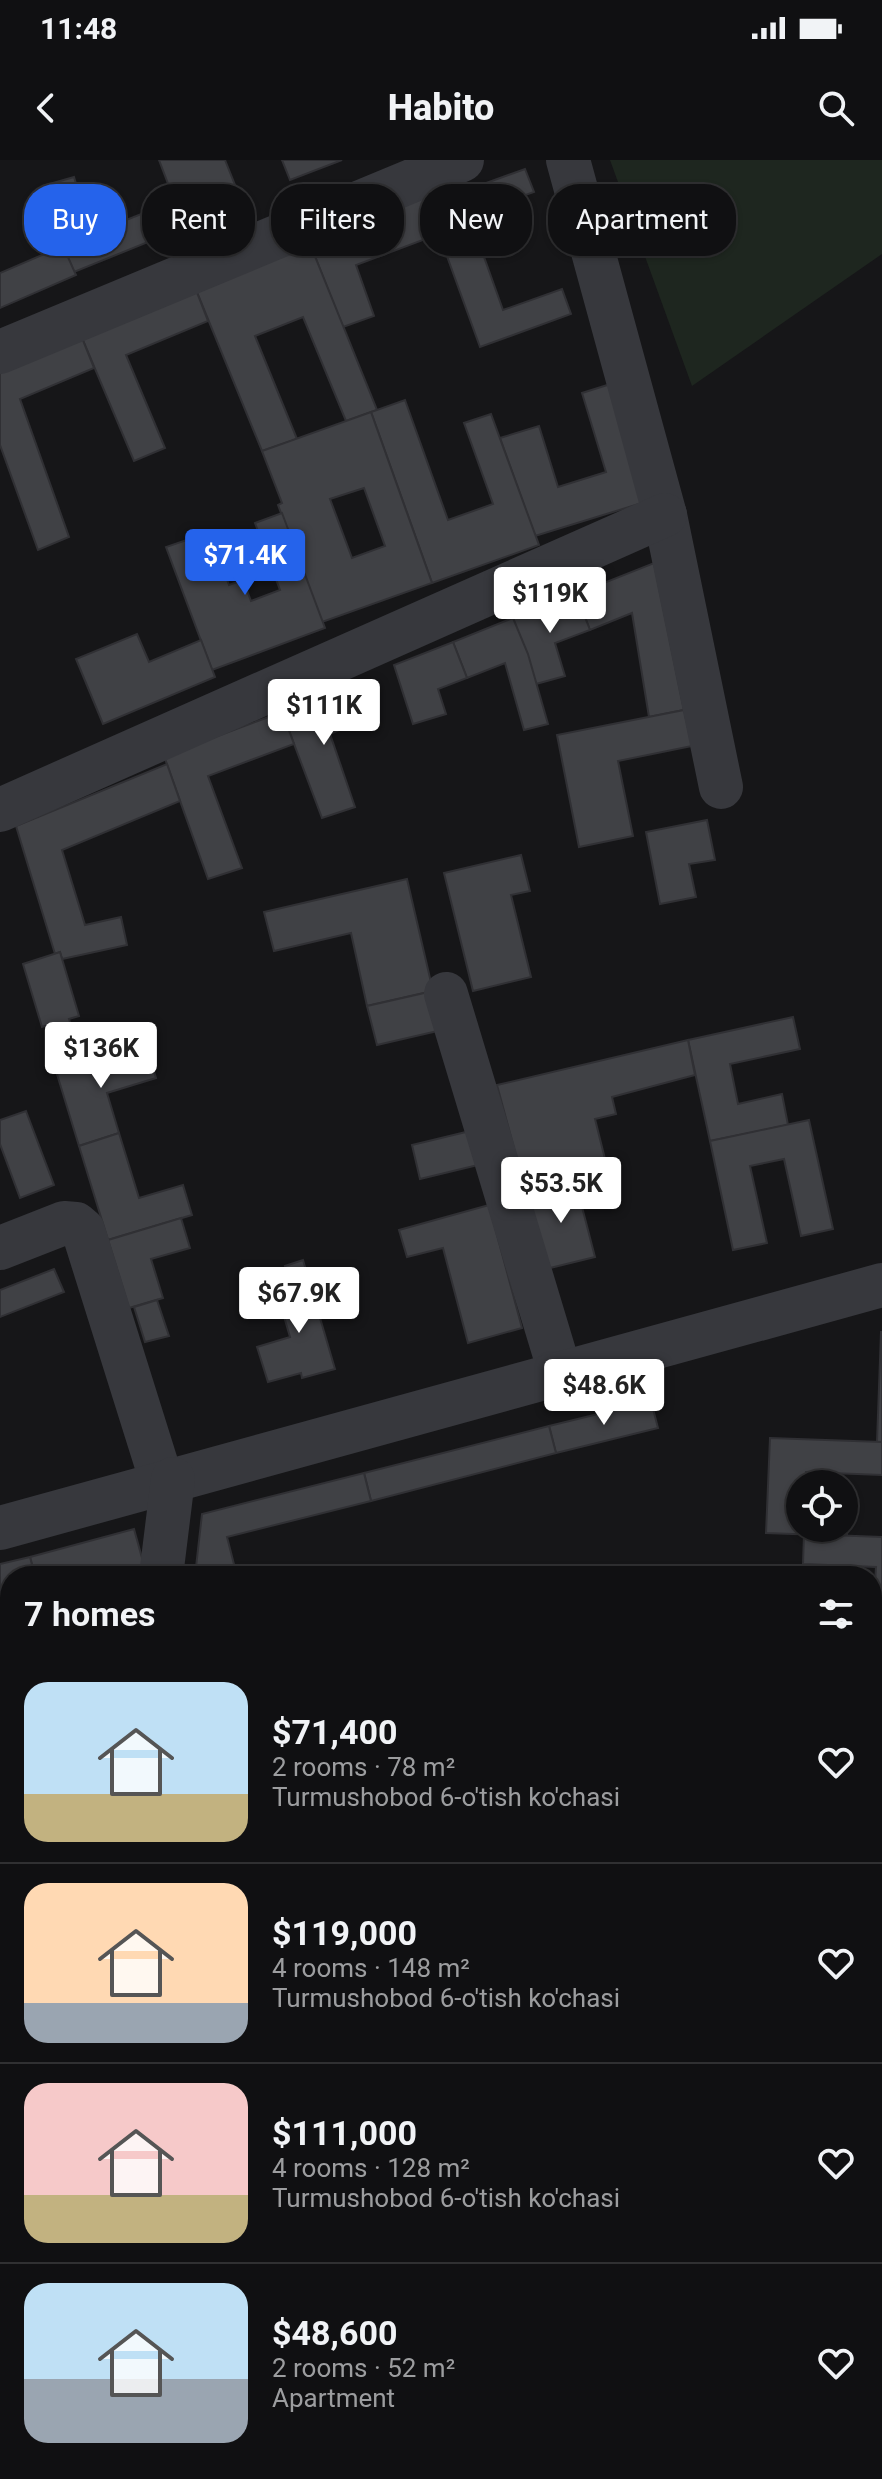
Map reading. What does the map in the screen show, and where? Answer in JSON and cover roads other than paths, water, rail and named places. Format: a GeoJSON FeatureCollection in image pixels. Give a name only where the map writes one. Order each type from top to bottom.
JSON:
{"type":"FeatureCollection","features":[{"type":"Feature","properties":{"kind":"street"},"geometry":{"type":"LineString","coordinates":[[0,352],[462,160]]}},
{"type":"Feature","properties":{"kind":"street"},"geometry":{"type":"LineString","coordinates":[[568,160],[665,515],[721,787]]}},
{"type":"Feature","properties":{"kind":"street"},"geometry":{"type":"LineString","coordinates":[[0,810],[665,515]]}},
{"type":"Feature","properties":{"kind":"street"},"geometry":{"type":"LineString","coordinates":[[446,994],[560,1372]]}},
{"type":"Feature","properties":{"kind":"street"},"geometry":{"type":"LineString","coordinates":[[0,1248],[64,1223],[76,1224],[83,1230],[167,1481],[162,1566]]}},
{"type":"Feature","properties":{"kind":"street"},"geometry":{"type":"LineString","coordinates":[[0,1528],[882,1285]]}}]}
